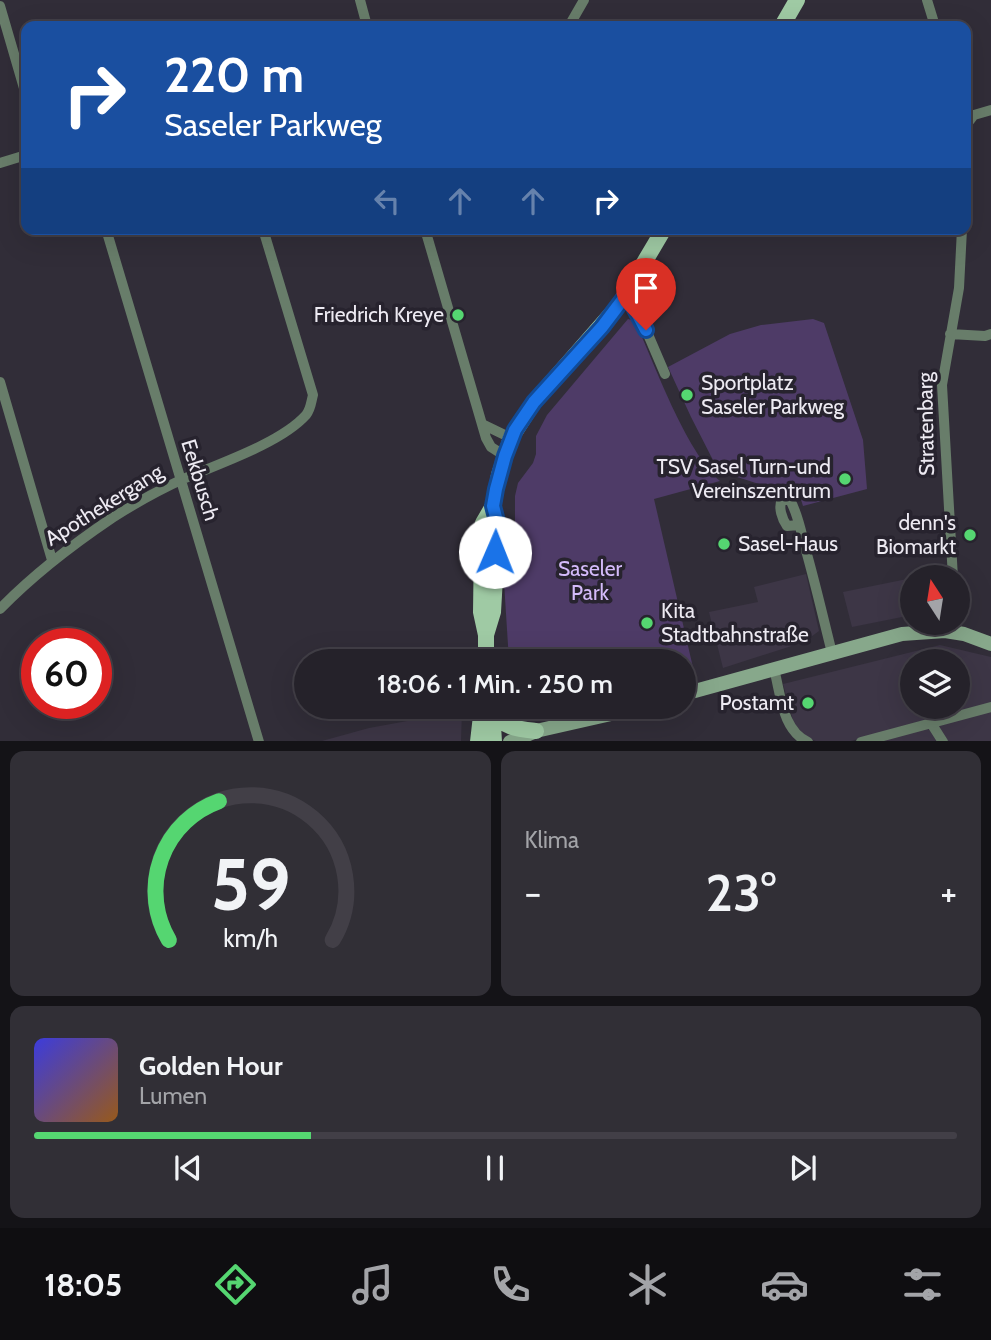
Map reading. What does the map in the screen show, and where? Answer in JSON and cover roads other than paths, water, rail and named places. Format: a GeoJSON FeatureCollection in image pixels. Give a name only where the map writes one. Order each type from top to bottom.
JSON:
{"type":"FeatureCollection","features":[{"type":"Feature","properties":{"kind":"main road"},"geometry":{"type":"LineString","coordinates":[[785,21],[797,0]]}},
{"type":"Feature","properties":{"kind":"main road"},"geometry":{"type":"LineString","coordinates":[[486,649],[486,635],[493,612],[498,525],[493,506],[511,438],[534,402],[602,327],[627,294],[661,235]]}},
{"type":"Feature","properties":{"kind":"main road"},"geometry":{"type":"LineString","coordinates":[[696,691],[900,635]]}},
{"type":"Feature","properties":{"kind":"main road"},"geometry":{"type":"LineString","coordinates":[[967,635],[991,644]]}},
{"type":"Feature","properties":{"kind":"main road"},"geometry":{"type":"LineString","coordinates":[[478,741],[486,719]]}},
{"type":"Feature","properties":{"kind":"main road"},"geometry":{"type":"LineString","coordinates":[[491,719],[494,741]]}},
{"type":"Feature","properties":{"kind":"main road"},"geometry":{"type":"LineString","coordinates":[[499,719],[505,725],[537,736]]}},
{"type":"Feature","properties":{"kind":"main road"},"geometry":{"type":"LineString","coordinates":[[510,741],[594,719]]}},
{"type":"Feature","properties":{"kind":"street"},"geometry":{"type":"LineString","coordinates":[[360,0],[366,21]]}},
{"type":"Feature","properties":{"kind":"street"},"geometry":{"type":"LineString","coordinates":[[572,21],[584,0]]}},
{"type":"Feature","properties":{"kind":"street"},"geometry":{"type":"LineString","coordinates":[[926,0],[933,21]]}},
{"type":"Feature","properties":{"kind":"street"},"geometry":{"type":"LineString","coordinates":[[0,6],[21,79]]}},
{"type":"Feature","properties":{"kind":"street"},"geometry":{"type":"LineString","coordinates":[[971,119],[991,110]]}},
{"type":"Feature","properties":{"kind":"street"},"geometry":{"type":"LineString","coordinates":[[0,163],[21,157]]}},
{"type":"Feature","properties":{"kind":"street","name":"Eekbusch"},"geometry":{"type":"LineString","coordinates":[[108,235],[259,741]]}},
{"type":"Feature","properties":{"kind":"street","name":"Apothekergang"},"geometry":{"type":"LineString","coordinates":[[0,609],[52,559],[115,516],[180,480],[253,449],[306,415],[313,395],[265,235]]}},
{"type":"Feature","properties":{"kind":"street"},"geometry":{"type":"LineString","coordinates":[[427,235],[482,424],[491,447],[505,456]]}},
{"type":"Feature","properties":{"kind":"street","name":"Stratenbarg"},"geometry":{"type":"LineString","coordinates":[[952,565],[942,385],[960,288],[961,235]]}},
{"type":"Feature","properties":{"kind":"street"},"geometry":{"type":"LineString","coordinates":[[627,294],[638,311],[665,374]]}},
{"type":"Feature","properties":{"kind":"street"},"geometry":{"type":"LineString","coordinates":[[950,334],[991,334]]}},
{"type":"Feature","properties":{"kind":"street"},"geometry":{"type":"LineString","coordinates":[[0,382],[52,559]]}},
{"type":"Feature","properties":{"kind":"street"},"geometry":{"type":"LineString","coordinates":[[482,424],[511,438]]}},
{"type":"Feature","properties":{"kind":"street"},"geometry":{"type":"LineString","coordinates":[[799,525],[832,653]]}},
{"type":"Feature","properties":{"kind":"street"},"geometry":{"type":"LineString","coordinates":[[774,669],[789,725],[798,737],[808,741]]}},
{"type":"Feature","properties":{"kind":"street"},"geometry":{"type":"LineString","coordinates":[[861,741],[991,707]]}},
{"type":"Feature","properties":{"kind":"street"},"geometry":{"type":"LineString","coordinates":[[931,723],[943,741]]}},
{"type":"Feature","properties":{"kind":"place","name":"Friedrich Kreye"},"geometry":{"type":"Point","coordinates":[458,315]}},
{"type":"Feature","properties":{"kind":"place","name":"Sportplatz Saseler Parkweg"},"geometry":{"type":"Point","coordinates":[687,395]}},
{"type":"Feature","properties":{"kind":"place","name":"TSV Sasel Turn-und Vereinszentrum"},"geometry":{"type":"Point","coordinates":[845,479]}},
{"type":"Feature","properties":{"kind":"place","name":"denn's Biomarkt"},"geometry":{"type":"Point","coordinates":[970,535]}},
{"type":"Feature","properties":{"kind":"place","name":"Sasel-Haus"},"geometry":{"type":"Point","coordinates":[724,544]}},
{"type":"Feature","properties":{"kind":"place","name":"Kita Stadtbahnstraße"},"geometry":{"type":"Point","coordinates":[647,623]}},
{"type":"Feature","properties":{"kind":"place","name":"Postamt"},"geometry":{"type":"Point","coordinates":[808,703]}},
{"type":"Feature","properties":{"kind":"park label","name":"Saseler Park"},"geometry":{"type":"Point","coordinates":[590,581]}}]}
